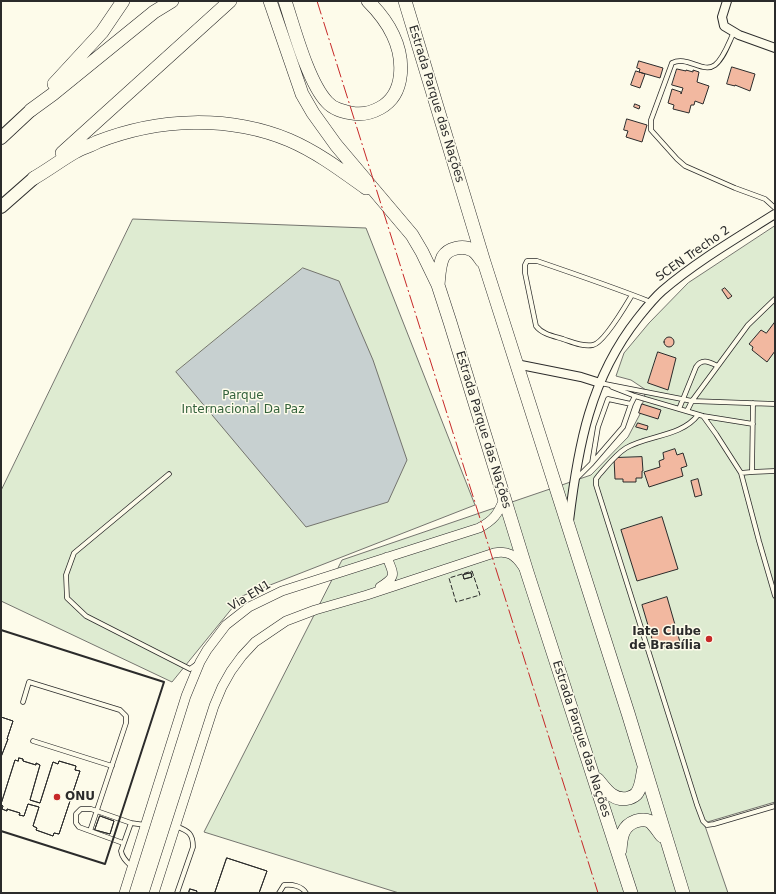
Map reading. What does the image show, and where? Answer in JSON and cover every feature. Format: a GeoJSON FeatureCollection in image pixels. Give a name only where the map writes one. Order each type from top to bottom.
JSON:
{"type":"FeatureCollection","features":[{"type":"Feature","properties":{"kind":"highway"},"geometry":{"type":"LineString","coordinates":[[31,110],[102,32],[123,1]]}},
{"type":"Feature","properties":{"kind":"highway"},"geometry":{"type":"LineString","coordinates":[[31,110],[154,12],[172,1]]}},
{"type":"Feature","properties":{"kind":"highway"},"geometry":{"type":"LineString","coordinates":[[34,178],[230,1]]}},
{"type":"Feature","properties":{"kind":"highway","name":"Estrada Parque das Nações"},"geometry":{"type":"LineString","coordinates":[[270,1],[302,94],[336,145],[412,235],[438,285],[527,572],[631,893]]}},
{"type":"Feature","properties":{"kind":"highway"},"geometry":{"type":"LineString","coordinates":[[285,1],[304,56],[321,95],[334,108],[355,114],[370,113],[385,105],[395,93],[401,77],[400,61],[393,35],[378,11],[368,1]]}},
{"type":"Feature","properties":{"kind":"highway"},"geometry":{"type":"LineString","coordinates":[[395,1],[410,18]]}},
{"type":"Feature","properties":{"kind":"highway","name":"Estrada Parque das Nações"},"geometry":{"type":"LineString","coordinates":[[405,1],[484,262],[683,893]]}},
{"type":"Feature","properties":{"kind":"highway"},"geometry":{"type":"LineString","coordinates":[[34,178],[76,151],[113,136],[150,126],[185,122],[223,123],[245,126],[290,140],[321,156],[383,201]]}},
{"type":"Feature","properties":{"kind":"highway"},"geometry":{"type":"LineString","coordinates":[[438,285],[442,261],[445,254],[451,250],[461,248],[472,250],[484,262]]}},
{"type":"Feature","properties":{"kind":"highway"},"geometry":{"type":"LineString","coordinates":[[593,774],[612,795],[618,798],[626,799],[634,796],[640,788],[644,766]]}},
{"type":"Feature","properties":{"kind":"highway"},"geometry":{"type":"LineString","coordinates":[[620,857],[620,840],[622,833],[625,828],[640,820],[650,822],[666,842]]}},
{"type":"Feature","properties":{"kind":"main road"},"geometry":{"type":"LineString","coordinates":[[1,138],[31,110]]}},
{"type":"Feature","properties":{"kind":"main road"},"geometry":{"type":"LineString","coordinates":[[1,207],[34,178]]}},
{"type":"Feature","properties":{"kind":"street"},"geometry":{"type":"LineString","coordinates":[[727,1],[722,21],[724,26],[734,32],[775,48]]}},
{"type":"Feature","properties":{"kind":"street","name":"SCEN Trecho 2"},"geometry":{"type":"LineString","coordinates":[[568,526],[581,440],[587,420],[600,383],[619,345],[630,328],[651,302],[686,271],[775,214]]}},
{"type":"Feature","properties":{"kind":"street"},"geometry":{"type":"LineString","coordinates":[[516,364],[581,377],[600,383]]}},
{"type":"Feature","properties":{"kind":"street","name":"Via EN1"},"geometry":{"type":"LineString","coordinates":[[124,893],[186,696],[200,662],[210,645],[226,625],[249,607],[282,591],[483,526],[493,519],[500,509],[504,499]]}},
{"type":"Feature","properties":{"kind":"street"},"geometry":{"type":"LineString","coordinates":[[154,893],[214,706],[231,671],[255,642],[286,621],[315,610],[367,595],[498,552],[511,554],[519,561],[527,572]]}},
{"type":"Feature","properties":{"kind":"street"},"geometry":{"type":"LineString","coordinates":[[367,595],[390,581],[392,578],[393,574],[387,556]]}},
{"type":"Feature","properties":{"kind":"lane"},"geometry":{"type":"LineString","coordinates":[[734,32],[721,58],[715,65],[706,68],[681,60],[672,63],[650,126],[651,130],[685,166],[735,188],[765,199],[775,208]]}},
{"type":"Feature","properties":{"kind":"lane"},"geometry":{"type":"LineString","coordinates":[[632,295],[601,341],[597,344],[589,346],[577,344],[541,332],[536,326],[525,265],[526,262],[530,260],[537,261],[632,295],[651,302]]}},
{"type":"Feature","properties":{"kind":"lane"},"geometry":{"type":"LineString","coordinates":[[687,411],[692,401],[748,325],[775,299]]}},
{"type":"Feature","properties":{"kind":"lane"},"geometry":{"type":"LineString","coordinates":[[679,409],[699,363],[704,361],[718,366]]}},
{"type":"Feature","properties":{"kind":"lane"},"geometry":{"type":"LineString","coordinates":[[600,383],[635,396],[700,415],[753,424]]}},
{"type":"Feature","properties":{"kind":"lane"},"geometry":{"type":"LineString","coordinates":[[600,383],[692,401],[775,404]]}},
{"type":"Feature","properties":{"kind":"lane"},"geometry":{"type":"LineString","coordinates":[[574,480],[592,463],[623,427],[630,404],[635,396]]}},
{"type":"Feature","properties":{"kind":"lane"},"geometry":{"type":"LineString","coordinates":[[592,463],[598,427],[608,399],[630,404]]}},
{"type":"Feature","properties":{"kind":"lane"},"geometry":{"type":"LineString","coordinates":[[752,472],[753,403]]}},
{"type":"Feature","properties":{"kind":"lane"},"geometry":{"type":"LineString","coordinates":[[700,415],[716,434],[741,473],[753,522],[775,596]]}},
{"type":"Feature","properties":{"kind":"lane"},"geometry":{"type":"LineString","coordinates":[[700,415],[686,427],[648,439],[625,449],[599,475],[596,480],[596,485],[703,821],[707,825],[714,824],[775,806]]}},
{"type":"Feature","properties":{"kind":"lane"},"geometry":{"type":"LineString","coordinates":[[741,473],[775,471]]}},
{"type":"Feature","properties":{"kind":"lane"},"geometry":{"type":"LineString","coordinates":[[169,474],[74,553],[66,575],[67,598],[86,616],[190,668],[200,662]]}},
{"type":"Feature","properties":{"kind":"lane"},"geometry":{"type":"LineString","coordinates":[[22,702],[29,682],[120,710],[126,716],[126,723],[90,831]]}},
{"type":"Feature","properties":{"kind":"lane"},"geometry":{"type":"LineString","coordinates":[[33,741],[112,766]]}},
{"type":"Feature","properties":{"kind":"lane"},"geometry":{"type":"LineString","coordinates":[[123,843],[79,827],[76,823],[76,814],[81,809],[91,809],[131,823],[145,825]]}},
{"type":"Feature","properties":{"kind":"lane"},"geometry":{"type":"LineString","coordinates":[[131,823],[123,843],[122,855],[132,868]]}},
{"type":"Feature","properties":{"kind":"lane"},"geometry":{"type":"LineString","coordinates":[[176,826],[187,831],[193,840],[193,846],[177,893]]}},
{"type":"Feature","properties":{"kind":"lane"},"geometry":{"type":"LineString","coordinates":[[280,893],[284,885],[290,885],[304,890],[306,893]]}},
{"type":"Feature","properties":{"kind":"green space","name":"Parque Internacional Da Paz"},"geometry":{"type":"Polygon","coordinates":[[[133,219],[366,228],[475,505],[242,596],[172,682],[1,601],[1,491],[133,219]]]}},
{"type":"Feature","properties":{"kind":"green space"},"geometry":{"type":"Polygon","coordinates":[[[775,226],[775,802],[704,823],[728,893],[399,893],[204,832],[342,560],[591,475],[628,437],[640,414],[646,390],[631,380],[616,376],[624,353],[649,323],[688,283],[775,226]]]}},
{"type":"Feature","properties":{"kind":"shaded area"},"geometry":{"type":"Polygon","coordinates":[[[303,268],[339,281],[373,360],[407,460],[388,502],[306,527],[176,372],[303,268]]]}},
{"type":"Feature","properties":{"kind":"building"},"geometry":{"type":"Polygon","coordinates":[[[639,61],[663,68],[660,78],[639,72],[640,69],[637,68],[639,61]]]}},
{"type":"Feature","properties":{"kind":"building"},"geometry":{"type":"Polygon","coordinates":[[[732,67],[755,74],[750,91],[735,85],[727,84],[732,67]]]}},
{"type":"Feature","properties":{"kind":"building"},"geometry":{"type":"Polygon","coordinates":[[[677,69],[699,72],[697,82],[709,86],[703,104],[695,101],[694,105],[691,105],[689,113],[673,109],[674,105],[668,103],[672,89],[681,92],[681,94],[683,88],[672,85],[677,69]]]}},
{"type":"Feature","properties":{"kind":"building"},"geometry":{"type":"Polygon","coordinates":[[[636,71],[645,74],[640,88],[631,85],[636,71]]]}},
{"type":"Feature","properties":{"kind":"building"},"geometry":{"type":"Polygon","coordinates":[[[635,104],[640,106],[639,109],[634,107],[635,104]]]}},
{"type":"Feature","properties":{"kind":"building"},"geometry":{"type":"Polygon","coordinates":[[[627,119],[647,125],[642,142],[626,137],[628,131],[624,130],[627,119]]]}},
{"type":"Feature","properties":{"kind":"building"},"geometry":{"type":"Polygon","coordinates":[[[725,288],[732,296],[728,299],[722,290],[725,288]]]}},
{"type":"Feature","properties":{"kind":"building"},"geometry":{"type":"Polygon","coordinates":[[[775,322],[775,351],[767,362],[752,350],[753,347],[749,344],[761,330],[766,333],[775,322]]]}},
{"type":"Feature","properties":{"kind":"building"},"geometry":{"type":"Polygon","coordinates":[[[667,337],[671,337],[673,338],[673,346],[667,347],[664,344],[664,340],[667,337]]]}},
{"type":"Feature","properties":{"kind":"building"},"geometry":{"type":"Polygon","coordinates":[[[658,352],[676,358],[668,390],[648,383],[658,352]]]}},
{"type":"Feature","properties":{"kind":"building"},"geometry":{"type":"Polygon","coordinates":[[[642,404],[661,410],[658,419],[639,413],[642,404]]]}},
{"type":"Feature","properties":{"kind":"building"},"geometry":{"type":"Polygon","coordinates":[[[638,423],[648,426],[647,430],[636,427],[638,423]]]}},
{"type":"Feature","properties":{"kind":"building"},"geometry":{"type":"Polygon","coordinates":[[[675,449],[677,455],[683,453],[687,466],[681,468],[683,476],[649,487],[644,472],[660,467],[659,461],[664,459],[663,453],[675,449]]]}},
{"type":"Feature","properties":{"kind":"building"},"geometry":{"type":"Polygon","coordinates":[[[642,457],[642,478],[636,478],[636,482],[623,482],[623,479],[615,479],[614,458],[642,457]]]}},
{"type":"Feature","properties":{"kind":"building"},"geometry":{"type":"Polygon","coordinates":[[[698,479],[702,495],[695,497],[691,481],[698,479]]]}},
{"type":"Feature","properties":{"kind":"building"},"geometry":{"type":"Polygon","coordinates":[[[662,517],[678,569],[637,581],[621,530],[662,517]]]}},
{"type":"Feature","properties":{"kind":"building"},"geometry":{"type":"Polygon","coordinates":[[[471,573],[472,577],[464,579],[463,575],[471,573]]]}},
{"type":"Feature","properties":{"kind":"building"},"geometry":{"type":"Polygon","coordinates":[[[471,573],[472,577],[464,579],[463,575],[471,573]]]}},
{"type":"Feature","properties":{"kind":"building"},"geometry":{"type":"Polygon","coordinates":[[[667,597],[680,642],[655,649],[642,605],[667,597]]]}},
{"type":"Feature","properties":{"kind":"building"},"geometry":{"type":"Polygon","coordinates":[[[1,717],[13,721],[1,757],[1,717]]]}},
{"type":"Feature","properties":{"kind":"building"},"geometry":{"type":"Polygon","coordinates":[[[1,717],[13,721],[1,757],[1,717]]]}},
{"type":"Feature","properties":{"kind":"building","name":"ONU"},"geometry":{"type":"Polygon","coordinates":[[[19,758],[23,759],[23,761],[40,765],[30,800],[40,803],[53,762],[58,764],[59,761],[76,766],[75,770],[80,771],[59,834],[54,833],[53,836],[36,830],[37,828],[33,826],[39,807],[28,804],[24,816],[19,815],[20,813],[2,809],[3,806],[1,804],[15,760],[18,761],[19,758]]]}},
{"type":"Feature","properties":{"kind":"building","name":"ONU"},"geometry":{"type":"Polygon","coordinates":[[[19,758],[23,759],[23,761],[40,765],[30,800],[40,803],[53,762],[58,764],[59,761],[76,766],[75,770],[80,771],[59,834],[54,833],[53,836],[36,830],[37,828],[33,826],[39,807],[28,804],[24,816],[19,815],[20,813],[2,809],[3,806],[1,804],[15,760],[18,761],[19,758]]]}},
{"type":"Feature","properties":{"kind":"building"},"geometry":{"type":"Polygon","coordinates":[[[100,816],[114,821],[110,834],[95,830],[100,816]]]}},
{"type":"Feature","properties":{"kind":"building"},"geometry":{"type":"Polygon","coordinates":[[[100,816],[114,821],[110,834],[95,830],[100,816]]]}},
{"type":"Feature","properties":{"kind":"building"},"geometry":{"type":"Polygon","coordinates":[[[227,858],[267,871],[259,893],[215,893],[227,858]]]}},
{"type":"Feature","properties":{"kind":"building"},"geometry":{"type":"Polygon","coordinates":[[[227,858],[267,871],[259,893],[215,893],[227,858]]]}},
{"type":"Feature","properties":{"kind":"building"},"geometry":{"type":"Polygon","coordinates":[[[190,889],[197,891],[196,893],[189,893],[190,889]]]}},
{"type":"Feature","properties":{"kind":"building"},"geometry":{"type":"Polygon","coordinates":[[[190,889],[197,891],[196,893],[189,893],[190,889]]]}},
{"type":"Feature","properties":{"kind":"fence"},"geometry":{"type":"LineString","coordinates":[[472,571],[480,595],[456,602],[449,578],[472,571]]}},
{"type":"Feature","properties":{"kind":"wall"},"geometry":{"type":"LineString","coordinates":[[1,630],[164,682],[105,864],[1,831]]}},
{"type":"Feature","properties":{"kind":"power"},"geometry":{"type":"LineString","coordinates":[[317,1],[598,893]]}},
{"type":"Feature","properties":{"kind":"place","name":"Iate Clube de Brasília"},"geometry":{"type":"Point","coordinates":[709,639]}},
{"type":"Feature","properties":{"kind":"place","name":"ONU"},"geometry":{"type":"Point","coordinates":[57,797]}}]}
